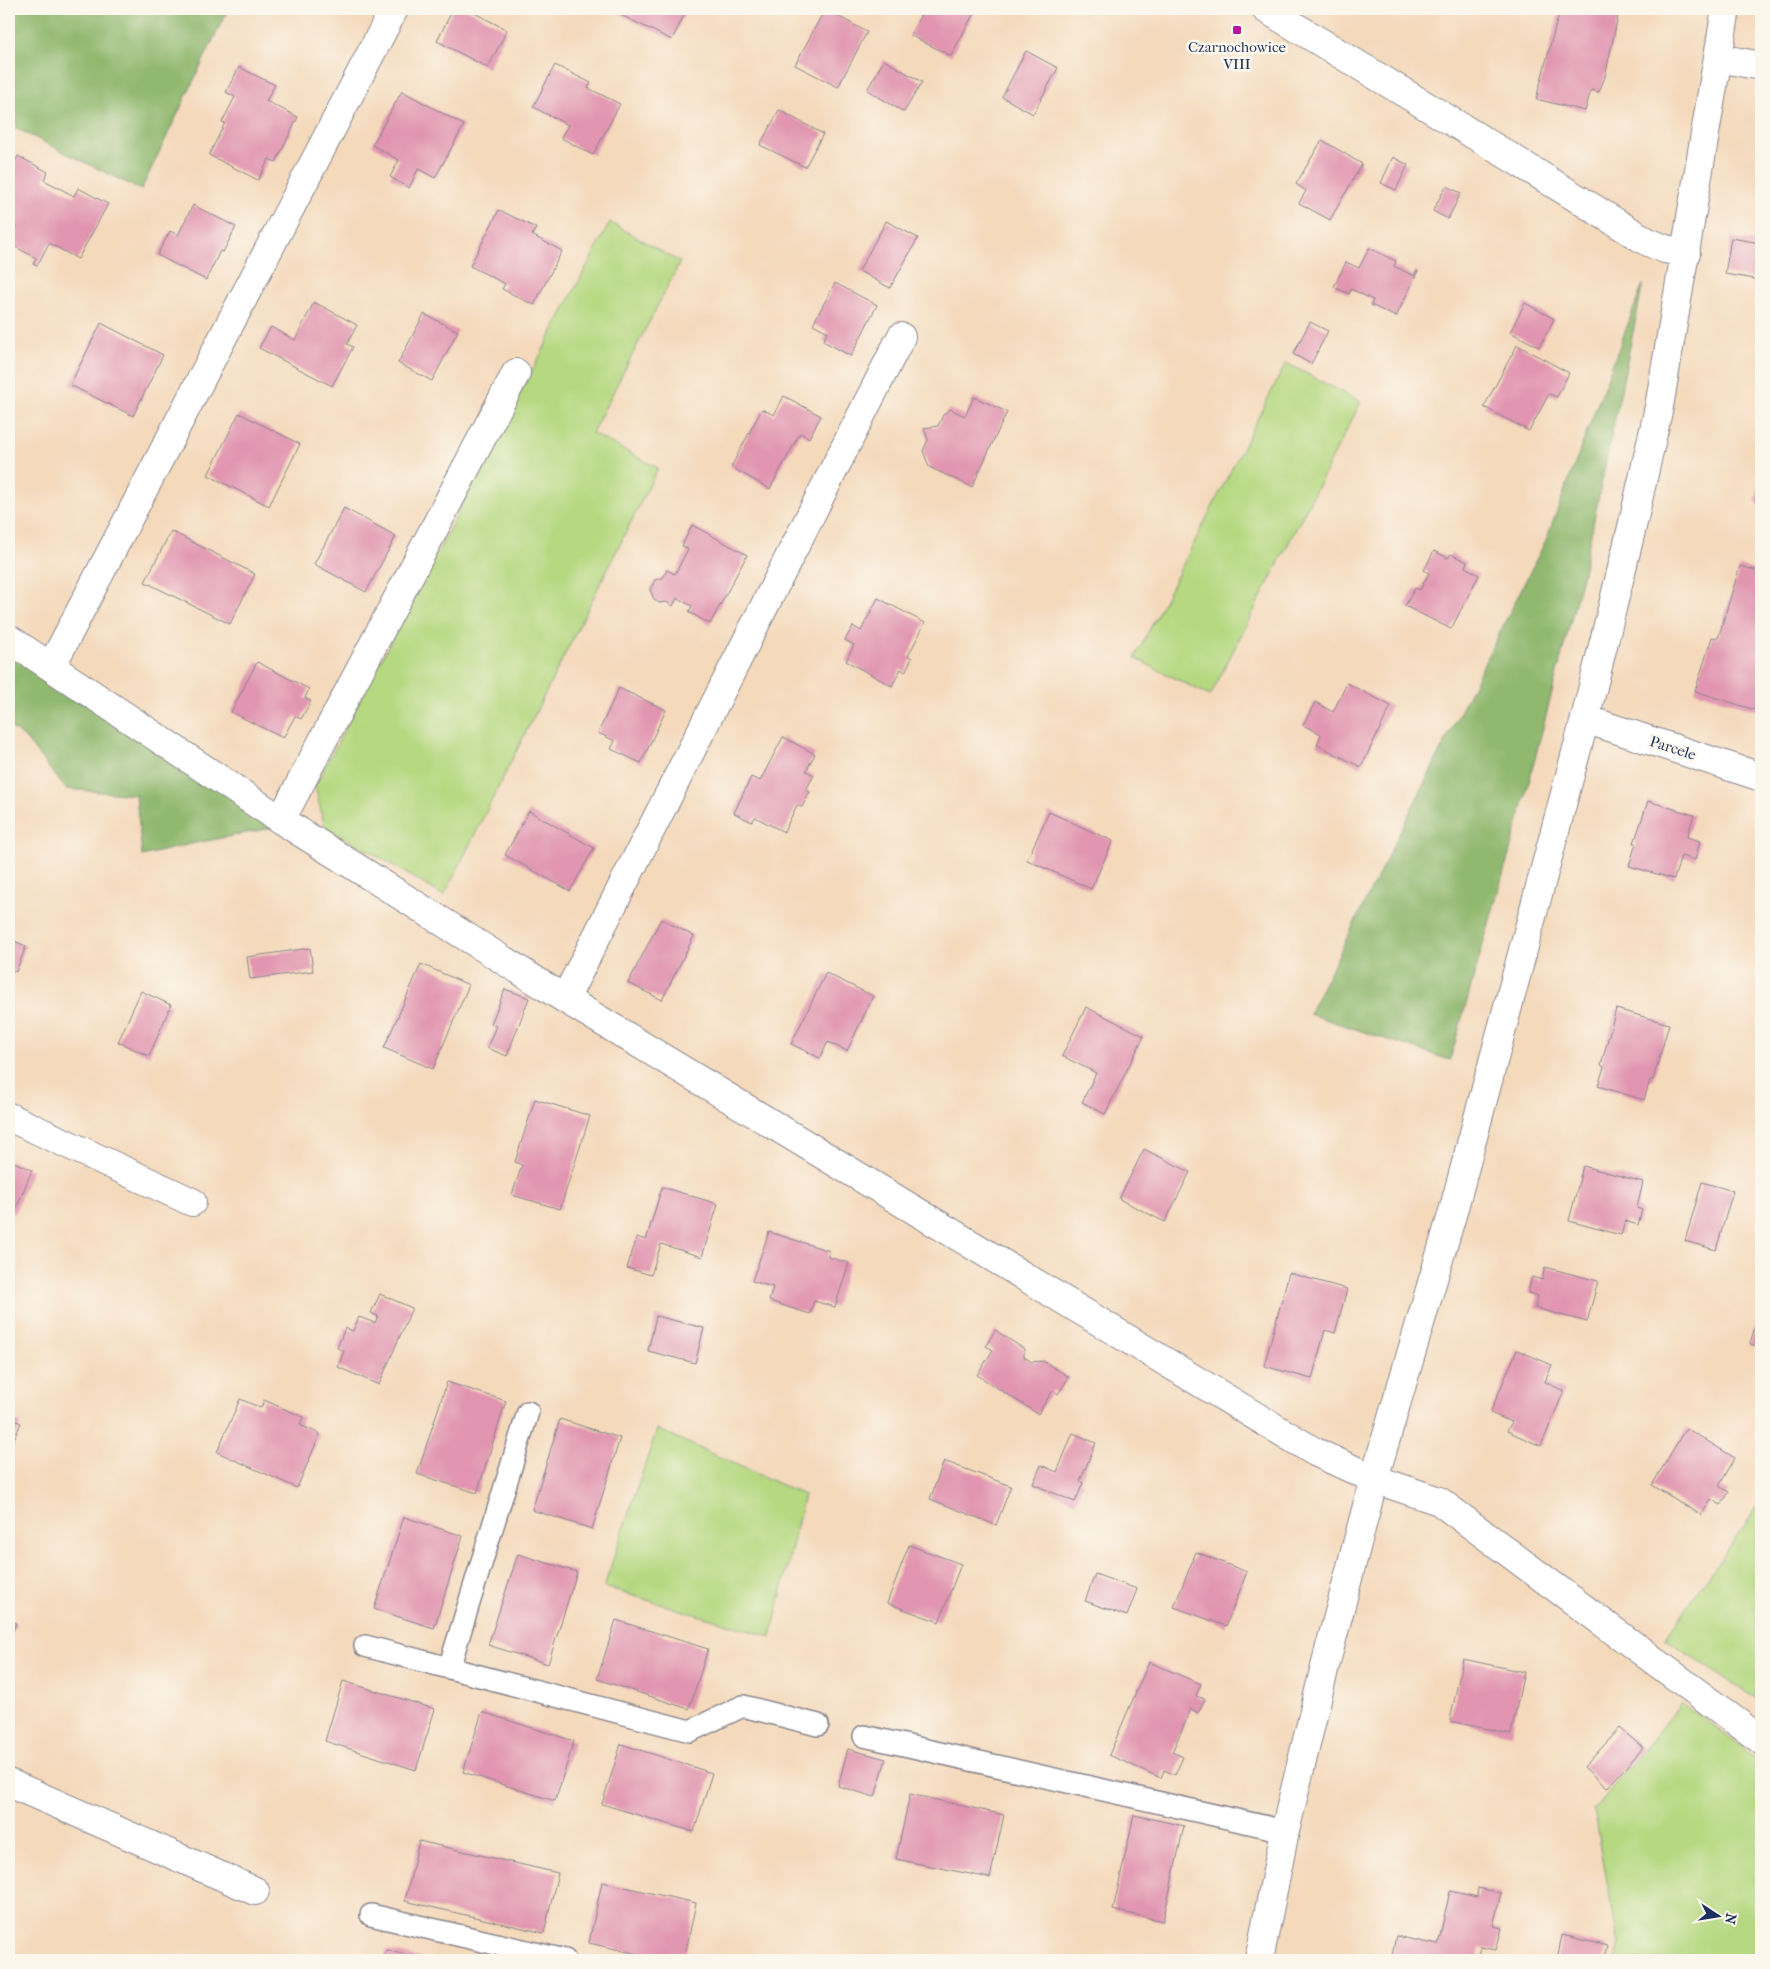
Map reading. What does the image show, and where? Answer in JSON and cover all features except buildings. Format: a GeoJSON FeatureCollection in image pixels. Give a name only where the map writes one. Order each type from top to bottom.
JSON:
{"type":"FeatureCollection","features":[{"type":"Feature","properties":{"kind":"street"},"geometry":{"type":"LineString","coordinates":[[51,667],[394,9]]}},
{"type":"Feature","properties":{"kind":"street"},"geometry":{"type":"LineString","coordinates":[[1266,9],[1646,241],[1665,249],[1686,252]]}},
{"type":"Feature","properties":{"kind":"street"},"geometry":{"type":"LineString","coordinates":[[1259,1960],[1285,1831],[1325,1666],[1374,1479],[1452,1216],[1586,719],[1659,408],[1726,9]]}},
{"type":"Feature","properties":{"kind":"street"},"geometry":{"type":"LineString","coordinates":[[1719,58],[1761,66]]}},
{"type":"Feature","properties":{"kind":"street"},"geometry":{"type":"LineString","coordinates":[[565,999],[901,337]]}},
{"type":"Feature","properties":{"kind":"street"},"geometry":{"type":"LineString","coordinates":[[281,820],[516,373]]}},
{"type":"Feature","properties":{"kind":"street"},"geometry":{"type":"LineString","coordinates":[[9,638],[281,820],[565,999],[1315,1452],[1374,1479],[1439,1501],[1761,1740]]}},
{"type":"Feature","properties":{"kind":"street","name":"Parcele"},"geometry":{"type":"LineString","coordinates":[[1586,719],[1761,776]]}},
{"type":"Feature","properties":{"kind":"street"},"geometry":{"type":"LineString","coordinates":[[9,1117],[192,1202]]}},
{"type":"Feature","properties":{"kind":"street"},"geometry":{"type":"LineString","coordinates":[[9,1783],[255,1891]]}},
{"type":"Feature","properties":{"kind":"lane"},"geometry":{"type":"LineString","coordinates":[[449,1668],[528,1412]]}},
{"type":"Feature","properties":{"kind":"lane"},"geometry":{"type":"LineString","coordinates":[[365,1646],[690,1731],[743,1706],[818,1725]]}},
{"type":"Feature","properties":{"kind":"lane"},"geometry":{"type":"LineString","coordinates":[[864,1736],[1285,1831]]}},
{"type":"Feature","properties":{"kind":"lane"},"geometry":{"type":"LineString","coordinates":[[371,1915],[564,1960]]}},
{"type":"Feature","properties":{"kind":"green space"},"geometry":{"type":"Polygon","coordinates":[[[9,9],[228,9],[141,190],[9,125],[9,9]]]}},
{"type":"Feature","properties":{"kind":"green space"},"geometry":{"type":"Polygon","coordinates":[[[610,222],[680,262],[592,433],[658,468],[444,896],[376,855],[325,828],[315,786],[610,222]]]}},
{"type":"Feature","properties":{"kind":"green space"},"geometry":{"type":"Polygon","coordinates":[[[1643,284],[1582,577],[1521,812],[1450,1060],[1309,1014],[1546,540],[1643,284]]]}},
{"type":"Feature","properties":{"kind":"green space"},"geometry":{"type":"Polygon","coordinates":[[[1286,363],[1361,402],[1210,696],[1135,658],[1286,363]]]}},
{"type":"Feature","properties":{"kind":"green space"},"geometry":{"type":"Polygon","coordinates":[[[9,654],[282,826],[142,856],[136,795],[66,789],[25,738],[9,726],[9,654]]]}},
{"type":"Feature","properties":{"kind":"green space"},"geometry":{"type":"Polygon","coordinates":[[[657,1429],[804,1495],[771,1637],[604,1587],[657,1429]]]}},
{"type":"Feature","properties":{"kind":"green space"},"geometry":{"type":"Polygon","coordinates":[[[1761,1502],[1761,1702],[1665,1639],[1761,1502]]]}},
{"type":"Feature","properties":{"kind":"green space"},"geometry":{"type":"Polygon","coordinates":[[[1682,1703],[1761,1761],[1761,1960],[1615,1960],[1619,1945],[1594,1810],[1682,1703]]]}},
{"type":"Feature","properties":{"kind":"place","name":"Czarnochowice VIII"},"geometry":{"type":"Point","coordinates":[1237,30]}}]}
